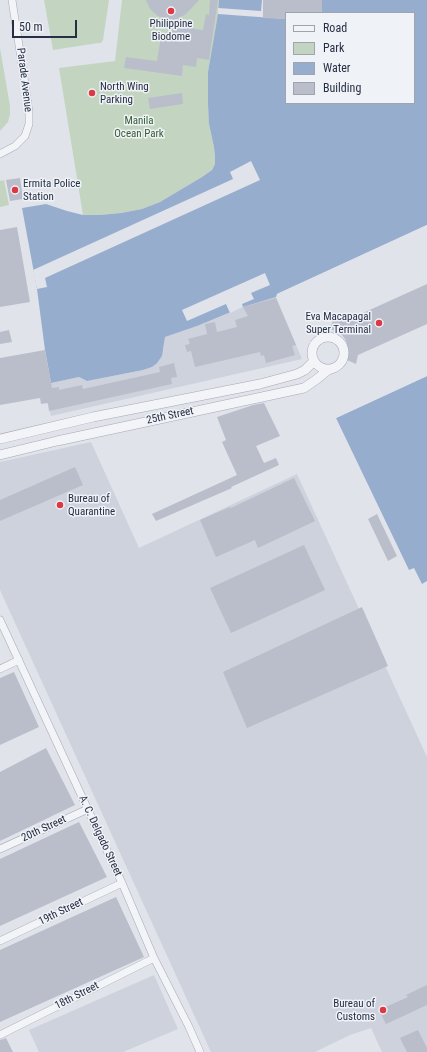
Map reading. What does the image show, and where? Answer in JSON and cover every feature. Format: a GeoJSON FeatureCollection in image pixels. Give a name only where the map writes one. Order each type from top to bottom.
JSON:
{"type":"FeatureCollection","features":[{"type":"Feature","properties":{"kind":"street","name":"Parade Avenue"},"geometry":{"type":"LineString","coordinates":[[0,154],[15,146],[25,136],[29,124],[29,112],[12,0]]}},
{"type":"Feature","properties":{"kind":"street","name":"25th Street"},"geometry":{"type":"LineString","coordinates":[[0,439],[92,417],[260,384],[297,374],[305,370],[314,361],[311,350],[314,343],[320,338],[326,336],[337,339],[341,343],[344,350],[344,356],[339,365],[328,370],[304,388],[0,454]]}},
{"type":"Feature","properties":{"kind":"street"},"geometry":{"type":"LineString","coordinates":[[314,361],[320,368],[334,368]]}},
{"type":"Feature","properties":{"kind":"street"},"geometry":{"type":"LineString","coordinates":[[38,430],[41,444]]}},
{"type":"Feature","properties":{"kind":"street","name":"A. C. Delgado Street"},"geometry":{"type":"LineString","coordinates":[[0,620],[88,808],[154,958],[200,1052]]}},
{"type":"Feature","properties":{"kind":"street"},"geometry":{"type":"LineString","coordinates":[[0,669],[19,660]]}},
{"type":"Feature","properties":{"kind":"street","name":"20th Street"},"geometry":{"type":"LineString","coordinates":[[0,849],[88,808]]}},
{"type":"Feature","properties":{"kind":"street","name":"19th Street"},"geometry":{"type":"LineString","coordinates":[[0,942],[122,883]]}},
{"type":"Feature","properties":{"kind":"street","name":"18th Street"},"geometry":{"type":"LineString","coordinates":[[0,1035],[154,958]]}},
{"type":"Feature","properties":{"kind":"shaded area"},"geometry":{"type":"Polygon","coordinates":[[[276,297],[302,359],[51,416],[47,402],[51,383],[79,377],[87,381],[152,367],[162,356],[165,337],[197,326],[243,307],[276,297]]]}},
{"type":"Feature","properties":{"kind":"shaded area"},"geometry":{"type":"Polygon","coordinates":[[[91,442],[139,548],[297,474],[427,757],[427,1052],[382,1052],[371,1028],[350,1035],[315,1052],[211,1052],[0,590],[0,462],[91,442]]]}},
{"type":"Feature","properties":{"kind":"shaded area"},"geometry":{"type":"Polygon","coordinates":[[[154,975],[178,1029],[123,1052],[39,1052],[29,1030],[154,975]]]}},
{"type":"Feature","properties":{"kind":"green space"},"geometry":{"type":"Polygon","coordinates":[[[44,0],[109,0],[103,40],[101,43],[53,50],[44,0]]]}},
{"type":"Feature","properties":{"kind":"green space","name":"Manila Ocean Park"},"geometry":{"type":"Polygon","coordinates":[[[122,0],[322,0],[285,13],[218,15],[208,72],[209,124],[215,157],[215,164],[212,170],[160,202],[142,209],[121,213],[83,215],[59,68],[115,61],[122,0]]]}},
{"type":"Feature","properties":{"kind":"green space"},"geometry":{"type":"Polygon","coordinates":[[[0,48],[10,114],[8,122],[0,131],[0,48]]]}},
{"type":"Feature","properties":{"kind":"green space"},"geometry":{"type":"Polygon","coordinates":[[[4,180],[9,205],[0,207],[0,181],[4,180]]]}},
{"type":"Feature","properties":{"kind":"water"},"geometry":{"type":"Polygon","coordinates":[[[219,0],[427,0],[427,225],[277,294],[276,297],[243,307],[197,326],[165,337],[162,356],[152,367],[87,381],[79,377],[51,383],[37,289],[22,208],[46,204],[83,215],[121,213],[142,209],[160,202],[212,170],[215,164],[215,157],[209,124],[208,72],[219,0]]]}},
{"type":"Feature","properties":{"kind":"water"},"geometry":{"type":"Polygon","coordinates":[[[427,376],[427,581],[422,584],[414,568],[409,570],[336,418],[427,376]]]}},
{"type":"Feature","properties":{"kind":"pier"},"geometry":{"type":"Polygon","coordinates":[[[262,0],[322,0],[285,12],[285,19],[218,14],[218,8],[261,11],[262,0]]]}},
{"type":"Feature","properties":{"kind":"pier"},"geometry":{"type":"Polygon","coordinates":[[[251,161],[260,180],[45,278],[47,287],[37,289],[33,270],[233,179],[230,172],[251,161]]]}},
{"type":"Feature","properties":{"kind":"pier"},"geometry":{"type":"Polygon","coordinates":[[[427,225],[427,227],[278,297],[277,294],[427,225]]]}},
{"type":"Feature","properties":{"kind":"pier"},"geometry":{"type":"Polygon","coordinates":[[[265,273],[270,285],[251,293],[254,299],[242,304],[243,307],[230,313],[226,304],[187,321],[182,310],[265,273]]]}},
{"type":"Feature","properties":{"kind":"pier"},"geometry":{"type":"Polygon","coordinates":[[[427,374],[427,376],[336,418],[335,417],[427,374]]]}},
{"type":"Feature","properties":{"kind":"building","name":"Philippine Biodome"},"geometry":{"type":"Polygon","coordinates":[[[146,0],[199,0],[186,14],[175,20],[158,16],[150,9],[146,0]]]}},
{"type":"Feature","properties":{"kind":"building"},"geometry":{"type":"Polygon","coordinates":[[[210,0],[218,0],[209,60],[197,58],[196,67],[183,65],[182,76],[124,68],[126,57],[157,61],[161,36],[171,37],[173,26],[203,30],[206,14],[209,15],[210,0]]]}},
{"type":"Feature","properties":{"kind":"building"},"geometry":{"type":"Polygon","coordinates":[[[263,0],[322,0],[322,12],[285,12],[285,19],[263,18],[263,0]]]}},
{"type":"Feature","properties":{"kind":"building"},"geometry":{"type":"Polygon","coordinates":[[[182,93],[183,104],[150,109],[148,98],[182,93]]]}},
{"type":"Feature","properties":{"kind":"building","name":"Ermita Police Station"},"geometry":{"type":"Polygon","coordinates":[[[20,178],[23,199],[10,201],[6,180],[20,178]]]}},
{"type":"Feature","properties":{"kind":"building"},"geometry":{"type":"Polygon","coordinates":[[[17,227],[30,302],[0,307],[0,230],[17,227]]]}},
{"type":"Feature","properties":{"kind":"building","name":"Eva Macapagal Super Terminal"},"geometry":{"type":"Polygon","coordinates":[[[427,284],[427,324],[358,355],[356,364],[347,360],[348,349],[345,339],[336,331],[330,329],[334,317],[343,322],[427,284]]]}},
{"type":"Feature","properties":{"kind":"building"},"geometry":{"type":"Polygon","coordinates":[[[276,298],[296,345],[292,346],[295,355],[266,363],[264,355],[261,356],[260,352],[195,367],[191,351],[187,352],[185,345],[190,344],[188,339],[207,334],[205,324],[215,322],[217,332],[237,327],[235,320],[248,316],[243,307],[276,298]]]}},
{"type":"Feature","properties":{"kind":"building"},"geometry":{"type":"Polygon","coordinates":[[[9,330],[12,342],[0,344],[0,332],[9,330]]]}},
{"type":"Feature","properties":{"kind":"building"},"geometry":{"type":"Polygon","coordinates":[[[45,350],[52,388],[59,387],[59,390],[82,385],[83,389],[160,372],[159,367],[174,363],[177,377],[171,378],[172,384],[49,411],[48,403],[41,404],[40,398],[0,405],[0,358],[45,350]]]}},
{"type":"Feature","properties":{"kind":"building"},"geometry":{"type":"Polygon","coordinates":[[[264,403],[280,436],[256,446],[264,463],[276,458],[279,465],[231,487],[232,488],[156,521],[152,514],[237,475],[222,442],[226,440],[217,417],[253,405],[264,403]]]}},
{"type":"Feature","properties":{"kind":"building"},"geometry":{"type":"Polygon","coordinates":[[[75,467],[83,485],[0,521],[0,500],[75,467]]]}},
{"type":"Feature","properties":{"kind":"building"},"geometry":{"type":"Polygon","coordinates":[[[294,478],[315,521],[258,548],[255,540],[216,557],[200,520],[230,507],[231,508],[294,478]]]}},
{"type":"Feature","properties":{"kind":"building"},"geometry":{"type":"Polygon","coordinates":[[[377,514],[397,556],[388,561],[368,519],[377,514]]]}},
{"type":"Feature","properties":{"kind":"building"},"geometry":{"type":"Polygon","coordinates":[[[304,545],[325,590],[231,633],[210,588],[304,545]]]}},
{"type":"Feature","properties":{"kind":"building"},"geometry":{"type":"Polygon","coordinates":[[[362,607],[388,666],[247,728],[223,672],[362,607]]]}},
{"type":"Feature","properties":{"kind":"building"},"geometry":{"type":"Polygon","coordinates":[[[14,672],[39,727],[0,745],[0,678],[14,672]]]}},
{"type":"Feature","properties":{"kind":"building"},"geometry":{"type":"Polygon","coordinates":[[[46,748],[75,805],[0,841],[0,772],[46,748]]]}},
{"type":"Feature","properties":{"kind":"building"},"geometry":{"type":"Polygon","coordinates":[[[79,822],[107,877],[0,926],[0,859],[79,822]]]}},
{"type":"Feature","properties":{"kind":"building"},"geometry":{"type":"Polygon","coordinates":[[[116,897],[144,957],[0,1022],[0,950],[116,897]]]}},
{"type":"Feature","properties":{"kind":"building"},"geometry":{"type":"Polygon","coordinates":[[[427,985],[427,1005],[386,1024],[379,1010],[408,997],[406,995],[427,985]]]}},
{"type":"Feature","properties":{"kind":"building"},"geometry":{"type":"Polygon","coordinates":[[[418,1030],[427,1048],[427,1052],[407,1052],[400,1038],[418,1030]]]}},
{"type":"Feature","properties":{"kind":"building"},"geometry":{"type":"Polygon","coordinates":[[[6,1038],[13,1052],[0,1052],[0,1040],[6,1038]]]}},
{"type":"Feature","properties":{"kind":"place","name":"Philippine Biodome"},"geometry":{"type":"Point","coordinates":[171,11]}},
{"type":"Feature","properties":{"kind":"place","name":"North Wing Parking"},"geometry":{"type":"Point","coordinates":[92,93]}},
{"type":"Feature","properties":{"kind":"place","name":"Ermita Police Station"},"geometry":{"type":"Point","coordinates":[15,190]}},
{"type":"Feature","properties":{"kind":"place","name":"Eva Macapagal Super Terminal"},"geometry":{"type":"Point","coordinates":[379,323]}},
{"type":"Feature","properties":{"kind":"place","name":"Bureau of Quarantine"},"geometry":{"type":"Point","coordinates":[60,505]}},
{"type":"Feature","properties":{"kind":"place","name":"Bureau of Customs"},"geometry":{"type":"Point","coordinates":[383,1010]}}]}
